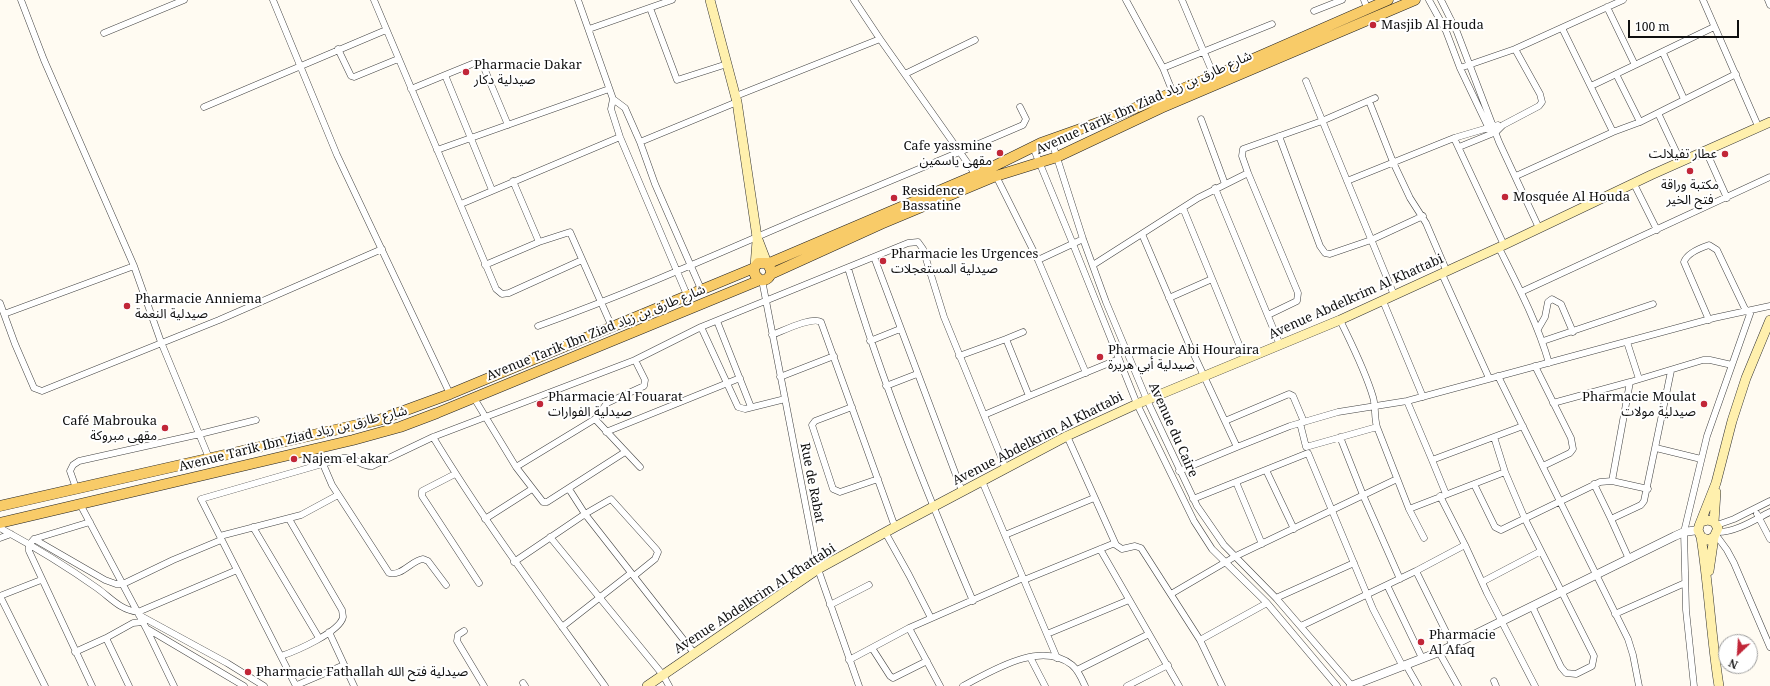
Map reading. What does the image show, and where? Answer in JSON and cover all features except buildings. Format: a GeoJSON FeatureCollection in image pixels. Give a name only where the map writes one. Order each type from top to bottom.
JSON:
{"type":"FeatureCollection","features":[{"type":"Feature","properties":{"kind":"main road"},"geometry":{"type":"LineString","coordinates":[[710,0],[736,99],[757,238],[770,267],[771,274],[769,278],[761,280],[754,275],[757,238]]}},
{"type":"Feature","properties":{"kind":"main road","name":"Avenue Tarik Ibn Ziad شارع طارق بن زياد"},"geometry":{"type":"LineString","coordinates":[[767,263],[976,175],[1051,139],[1103,121],[1214,76],[1365,4],[1388,0]]}},
{"type":"Feature","properties":{"kind":"main road","name":"Avenue Tarik Ibn Ziad شارع طارق بن زياد"},"geometry":{"type":"LineString","coordinates":[[771,274],[881,224],[996,176],[1057,157],[1161,108],[1415,0]]}},
{"type":"Feature","properties":{"kind":"main road","name":"Avenue Abdelkrim Al Khattabi"},"geometry":{"type":"LineString","coordinates":[[647,686],[818,569],[1066,436],[1137,404],[1340,320],[1502,247],[1539,228],[1758,126],[1770,122]]}},
{"type":"Feature","properties":{"kind":"main road"},"geometry":{"type":"LineString","coordinates":[[754,267],[762,262],[767,263]]}},
{"type":"Feature","properties":{"kind":"main road","name":"Avenue Tarik Ibn Ziad شارع طارق بن زياد"},"geometry":{"type":"LineString","coordinates":[[0,506],[379,420],[450,394],[754,267]]}},
{"type":"Feature","properties":{"kind":"main road","name":"Avenue Tarik Ibn Ziad شارع طارق بن زياد"},"geometry":{"type":"LineString","coordinates":[[0,523],[373,435],[422,419],[761,280]]}},
{"type":"Feature","properties":{"kind":"main road"},"geometry":{"type":"LineString","coordinates":[[1719,686],[1712,641],[1708,580],[1700,530],[1716,483],[1728,434],[1739,399],[1770,320]]}},
{"type":"Feature","properties":{"kind":"main road"},"geometry":{"type":"LineString","coordinates":[[1708,580],[1716,530],[1716,483]]}},
{"type":"Feature","properties":{"kind":"main road"},"geometry":{"type":"LineString","coordinates":[[76,488],[89,495],[80,504],[67,499],[76,488]]}},
{"type":"Feature","properties":{"kind":"main road"},"geometry":{"type":"LineString","coordinates":[[1700,530],[1708,520],[1716,530]]}},
{"type":"Feature","properties":{"kind":"main road"},"geometry":{"type":"LineString","coordinates":[[1700,530],[1708,540],[1716,530]]}},
{"type":"Feature","properties":{"kind":"street"},"geometry":{"type":"LineString","coordinates":[[21,0],[44,60],[134,266],[161,342],[209,458]]}},
{"type":"Feature","properties":{"kind":"street"},"geometry":{"type":"LineString","coordinates":[[104,33],[184,0]]}},
{"type":"Feature","properties":{"kind":"street"},"geometry":{"type":"LineString","coordinates":[[273,0],[337,155],[450,394]]}},
{"type":"Feature","properties":{"kind":"street"},"geometry":{"type":"LineString","coordinates":[[374,0],[496,289],[502,294],[509,293],[582,260]]}},
{"type":"Feature","properties":{"kind":"street"},"geometry":{"type":"LineString","coordinates":[[578,0],[613,99],[625,108],[640,142],[655,184],[701,289]]}},
{"type":"Feature","properties":{"kind":"street"},"geometry":{"type":"LineString","coordinates":[[589,29],[672,0]]}},
{"type":"Feature","properties":{"kind":"street"},"geometry":{"type":"LineString","coordinates":[[854,0],[976,175]]}},
{"type":"Feature","properties":{"kind":"street"},"geometry":{"type":"LineString","coordinates":[[1126,0],[1163,68],[1172,93]]}},
{"type":"Feature","properties":{"kind":"street"},"geometry":{"type":"LineString","coordinates":[[1182,0],[1214,76]]}},
{"type":"Feature","properties":{"kind":"street"},"geometry":{"type":"LineString","coordinates":[[1314,11],[1342,0]]}},
{"type":"Feature","properties":{"kind":"street"},"geometry":{"type":"LineString","coordinates":[[1429,0],[1446,31],[1460,68],[1516,176],[1539,228]]}},
{"type":"Feature","properties":{"kind":"street"},"geometry":{"type":"LineString","coordinates":[[1441,0],[1457,32],[1493,130]]}},
{"type":"Feature","properties":{"kind":"street"},"geometry":{"type":"LineString","coordinates":[[1460,68],[1515,49],[1623,0]]}},
{"type":"Feature","properties":{"kind":"street"},"geometry":{"type":"LineString","coordinates":[[1703,0],[1758,126]]}},
{"type":"Feature","properties":{"kind":"street"},"geometry":{"type":"LineString","coordinates":[[1607,7],[1635,65]]}},
{"type":"Feature","properties":{"kind":"street"},"geometry":{"type":"LineString","coordinates":[[650,8],[677,80],[727,64]]}},
{"type":"Feature","properties":{"kind":"street"},"geometry":{"type":"LineString","coordinates":[[1163,68],[1272,24]]}},
{"type":"Feature","properties":{"kind":"street"},"geometry":{"type":"LineString","coordinates":[[1591,86],[1663,53],[1714,26]]}},
{"type":"Feature","properties":{"kind":"street"},"geometry":{"type":"LineString","coordinates":[[1562,28],[1613,132]]}},
{"type":"Feature","properties":{"kind":"street"},"geometry":{"type":"LineString","coordinates":[[204,107],[300,65],[386,30]]}},
{"type":"Feature","properties":{"kind":"street"},"geometry":{"type":"LineString","coordinates":[[640,142],[736,99],[880,39]]}},
{"type":"Feature","properties":{"kind":"street"},"geometry":{"type":"LineString","coordinates":[[905,74],[976,40]]}},
{"type":"Feature","properties":{"kind":"street"},"geometry":{"type":"LineString","coordinates":[[338,49],[352,76],[354,77],[398,59]]}},
{"type":"Feature","properties":{"kind":"street"},"geometry":{"type":"LineString","coordinates":[[1459,148],[1539,106],[1542,102],[1540,94],[1515,49]]}},
{"type":"Feature","properties":{"kind":"street"},"geometry":{"type":"LineString","coordinates":[[1663,53],[1684,99]]}},
{"type":"Feature","properties":{"kind":"street"},"geometry":{"type":"LineString","coordinates":[[411,89],[477,62],[482,63],[508,125]]}},
{"type":"Feature","properties":{"kind":"street"},"geometry":{"type":"LineString","coordinates":[[1616,74],[1640,122]]}},
{"type":"Feature","properties":{"kind":"street"},"geometry":{"type":"LineString","coordinates":[[1516,176],[1613,132],[1640,122],[1736,74]]}},
{"type":"Feature","properties":{"kind":"street"},"geometry":{"type":"LineString","coordinates":[[446,75],[492,190]]}},
{"type":"Feature","properties":{"kind":"street"},"geometry":{"type":"LineString","coordinates":[[1306,81],[1394,295]]}},
{"type":"Feature","properties":{"kind":"street"},"geometry":{"type":"LineString","coordinates":[[437,150],[609,89]]}},
{"type":"Feature","properties":{"kind":"street"},"geometry":{"type":"LineString","coordinates":[[1268,315],[1297,301],[1298,293],[1248,173],[1242,156],[1243,150],[1322,121],[1376,98]]}},
{"type":"Feature","properties":{"kind":"street"},"geometry":{"type":"LineString","coordinates":[[613,99],[611,109],[620,137],[687,295]]}},
{"type":"Feature","properties":{"kind":"street"},"geometry":{"type":"LineString","coordinates":[[1369,101],[1393,162],[1410,198],[1423,216],[1444,273],[1489,378]]}},
{"type":"Feature","properties":{"kind":"street"},"geometry":{"type":"LineString","coordinates":[[538,326],[601,303],[677,272],[958,151],[1023,125],[1026,120],[1020,106]]}},
{"type":"Feature","properties":{"kind":"street"},"geometry":{"type":"LineString","coordinates":[[1658,113],[1681,162]]}},
{"type":"Feature","properties":{"kind":"street"},"geometry":{"type":"LineString","coordinates":[[1201,119],[1225,184]]}},
{"type":"Feature","properties":{"kind":"street"},"geometry":{"type":"LineString","coordinates":[[1347,181],[1454,138],[1493,130]]}},
{"type":"Feature","properties":{"kind":"street"},"geometry":{"type":"LineString","coordinates":[[1279,136],[1320,246],[1325,253],[1330,254],[1371,240],[1423,216]]}},
{"type":"Feature","properties":{"kind":"street"},"geometry":{"type":"LineString","coordinates":[[461,204],[620,137]]}},
{"type":"Feature","properties":{"kind":"street"},"geometry":{"type":"LineString","coordinates":[[1454,138],[1538,329],[1549,363]]}},
{"type":"Feature","properties":{"kind":"street","name":"Avenue du Caire"},"geometry":{"type":"LineString","coordinates":[[1051,139],[1083,239],[1106,302],[1147,400],[1193,499],[1217,537],[1276,598],[1351,686]]}},
{"type":"Feature","properties":{"kind":"street","name":"Avenue du Caire"},"geometry":{"type":"LineString","coordinates":[[1033,148],[1074,244],[1137,404],[1194,521],[1212,549],[1267,603],[1337,686]]}},
{"type":"Feature","properties":{"kind":"street"},"geometry":{"type":"LineString","coordinates":[[1706,151],[1727,198]]}},
{"type":"Feature","properties":{"kind":"street"},"geometry":{"type":"LineString","coordinates":[[1093,265],[1215,188],[1248,173]]}},
{"type":"Feature","properties":{"kind":"street"},"geometry":{"type":"LineString","coordinates":[[996,176],[1038,260],[1086,373]]}},
{"type":"Feature","properties":{"kind":"street"},"geometry":{"type":"LineString","coordinates":[[1521,292],[1770,177]]}},
{"type":"Feature","properties":{"kind":"street"},"geometry":{"type":"LineString","coordinates":[[513,181],[539,242]]}},
{"type":"Feature","properties":{"kind":"street"},"geometry":{"type":"LineString","coordinates":[[1634,184],[1657,230]]}},
{"type":"Feature","properties":{"kind":"street"},"geometry":{"type":"LineString","coordinates":[[1215,188],[1280,345]]}},
{"type":"Feature","properties":{"kind":"street"},"geometry":{"type":"LineString","coordinates":[[1183,208],[1245,359]]}},
{"type":"Feature","properties":{"kind":"street"},"geometry":{"type":"LineString","coordinates":[[485,265],[539,242],[570,232],[612,327]]}},
{"type":"Feature","properties":{"kind":"street"},"geometry":{"type":"LineString","coordinates":[[1142,234],[1236,447]]}},
{"type":"Feature","properties":{"kind":"street"},"geometry":{"type":"LineString","coordinates":[[1038,260],[1083,239]]}},
{"type":"Feature","properties":{"kind":"street"},"geometry":{"type":"LineString","coordinates":[[344,665],[296,686],[201,499],[343,458],[350,457],[371,466],[433,437],[635,360],[701,327],[908,243],[916,242],[924,249],[944,317],[1006,469]]}},
{"type":"Feature","properties":{"kind":"street"},"geometry":{"type":"LineString","coordinates":[[1694,686],[1687,632],[1684,532],[1701,459],[1717,404],[1732,365],[1748,311],[1717,250],[1714,246],[1709,245],[1690,254],[1686,257],[1684,262],[1709,320]]}},
{"type":"Feature","properties":{"kind":"street"},"geometry":{"type":"LineString","coordinates":[[0,304],[34,388],[38,390],[49,388],[219,320],[382,249]]}},
{"type":"Feature","properties":{"kind":"street"},"geometry":{"type":"LineString","coordinates":[[874,257],[962,491]]}},
{"type":"Feature","properties":{"kind":"street"},"geometry":{"type":"LineString","coordinates":[[4,314],[134,266]]}},
{"type":"Feature","properties":{"kind":"street"},"geometry":{"type":"LineString","coordinates":[[848,268],[870,341],[886,386],[933,508],[973,600]]}},
{"type":"Feature","properties":{"kind":"street"},"geometry":{"type":"LineString","coordinates":[[1170,298],[1212,279]]}},
{"type":"Feature","properties":{"kind":"street","name":"Rue de Rabat"},"geometry":{"type":"LineString","coordinates":[[761,280],[818,569],[859,686]]}},
{"type":"Feature","properties":{"kind":"street"},"geometry":{"type":"LineString","coordinates":[[1538,329],[1545,317],[1548,302],[1552,299],[1561,304],[1573,332]]}},
{"type":"Feature","properties":{"kind":"street"},"geometry":{"type":"LineString","coordinates":[[1382,301],[1423,397]]}},
{"type":"Feature","properties":{"kind":"street"},"geometry":{"type":"LineString","coordinates":[[1543,341],[1653,304]]}},
{"type":"Feature","properties":{"kind":"street"},"geometry":{"type":"LineString","coordinates":[[1179,471],[1236,447],[1302,423],[1338,412],[1407,401],[1709,320],[1770,306]]}},
{"type":"Feature","properties":{"kind":"street"},"geometry":{"type":"LineString","coordinates":[[1340,320],[1368,382],[1375,406],[1374,416],[1377,427],[1397,479],[1409,509],[1424,538]]}},
{"type":"Feature","properties":{"kind":"street"},"geometry":{"type":"LineString","coordinates":[[717,321],[751,408]]}},
{"type":"Feature","properties":{"kind":"street"},"geometry":{"type":"LineString","coordinates":[[772,335],[809,321],[819,321],[822,324],[895,527]]}},
{"type":"Feature","properties":{"kind":"street"},"geometry":{"type":"LineString","coordinates":[[701,327],[738,407],[742,409],[751,408],[785,399]]}},
{"type":"Feature","properties":{"kind":"street"},"geometry":{"type":"LineString","coordinates":[[870,341],[900,329]]}},
{"type":"Feature","properties":{"kind":"street"},"geometry":{"type":"LineString","coordinates":[[959,356],[1023,332]]}},
{"type":"Feature","properties":{"kind":"street"},"geometry":{"type":"LineString","coordinates":[[1006,339],[1029,396]]}},
{"type":"Feature","properties":{"kind":"street"},"geometry":{"type":"LineString","coordinates":[[1627,342],[1640,379]]}},
{"type":"Feature","properties":{"kind":"street"},"geometry":{"type":"LineString","coordinates":[[780,377],[834,356]]}},
{"type":"Feature","properties":{"kind":"street"},"geometry":{"type":"LineString","coordinates":[[984,415],[1119,359]]}},
{"type":"Feature","properties":{"kind":"street"},"geometry":{"type":"LineString","coordinates":[[516,467],[595,419],[607,403],[644,386],[645,380],[635,360]]}},
{"type":"Feature","properties":{"kind":"street"},"geometry":{"type":"LineString","coordinates":[[1553,403],[1671,371],[1703,360],[1732,365]]}},
{"type":"Feature","properties":{"kind":"street"},"geometry":{"type":"LineString","coordinates":[[1535,366],[1571,438],[1573,449],[1570,453],[1543,466]]}},
{"type":"Feature","properties":{"kind":"street"},"geometry":{"type":"LineString","coordinates":[[1611,519],[1641,505],[1644,501],[1648,488],[1671,371]]}},
{"type":"Feature","properties":{"kind":"street"},"geometry":{"type":"LineString","coordinates":[[886,386],[917,374]]}},
{"type":"Feature","properties":{"kind":"street"},"geometry":{"type":"LineString","coordinates":[[1498,376],[1628,639],[1633,655],[1639,686]]}},
{"type":"Feature","properties":{"kind":"street"},"geometry":{"type":"LineString","coordinates":[[606,432],[740,378]]}},
{"type":"Feature","properties":{"kind":"street"},"geometry":{"type":"LineString","coordinates":[[1612,481],[1630,382]]}},
{"type":"Feature","properties":{"kind":"street"},"geometry":{"type":"LineString","coordinates":[[1224,421],[1291,394],[1294,398],[1302,423],[1307,450],[1366,595],[1381,626],[1404,666],[1418,686]]}},
{"type":"Feature","properties":{"kind":"street"},"geometry":{"type":"LineString","coordinates":[[474,398],[516,467],[542,502],[545,503],[625,452]]}},
{"type":"Feature","properties":{"kind":"street"},"geometry":{"type":"LineString","coordinates":[[1407,401],[1432,460],[1443,495],[1465,545],[1482,582],[1535,686]]}},
{"type":"Feature","properties":{"kind":"street"},"geometry":{"type":"LineString","coordinates":[[852,407],[815,421],[812,424],[832,486],[835,491],[840,492],[878,479]]}},
{"type":"Feature","properties":{"kind":"street"},"geometry":{"type":"LineString","coordinates":[[595,419],[640,467]]}},
{"type":"Feature","properties":{"kind":"street"},"geometry":{"type":"LineString","coordinates":[[76,488],[70,472],[75,463],[256,420]]}},
{"type":"Feature","properties":{"kind":"street"},"geometry":{"type":"LineString","coordinates":[[1432,460],[1522,426]]}},
{"type":"Feature","properties":{"kind":"street"},"geometry":{"type":"LineString","coordinates":[[1193,499],[1266,470],[1307,450],[1340,437],[1377,427]]}},
{"type":"Feature","properties":{"kind":"street"},"geometry":{"type":"LineString","coordinates":[[1066,436],[1115,542],[1119,548],[1122,549],[1135,546],[1141,548],[1200,640],[1222,686]]}},
{"type":"Feature","properties":{"kind":"street"},"geometry":{"type":"LineString","coordinates":[[1494,436],[1505,472],[1525,519],[1594,656],[1594,663],[1586,670],[1576,674],[1566,672],[1562,667],[1532,606]]}},
{"type":"Feature","properties":{"kind":"street"},"geometry":{"type":"LineString","coordinates":[[433,437],[455,474],[514,562],[605,686]]}},
{"type":"Feature","properties":{"kind":"street"},"geometry":{"type":"LineString","coordinates":[[1340,437],[1363,496],[1400,579]]}},
{"type":"Feature","properties":{"kind":"street"},"geometry":{"type":"LineString","coordinates":[[1656,448],[1701,459]]}},
{"type":"Feature","properties":{"kind":"street"},"geometry":{"type":"LineString","coordinates":[[323,464],[338,495],[389,573],[397,573],[419,560],[424,559],[428,561],[446,586]]}},
{"type":"Feature","properties":{"kind":"street"},"geometry":{"type":"LineString","coordinates":[[1266,470],[1294,529]]}},
{"type":"Feature","properties":{"kind":"street"},"geometry":{"type":"LineString","coordinates":[[1409,509],[1505,472]]}},
{"type":"Feature","properties":{"kind":"street"},"geometry":{"type":"LineString","coordinates":[[455,474],[423,490],[422,496],[479,583]]}},
{"type":"Feature","properties":{"kind":"street"},"geometry":{"type":"LineString","coordinates":[[1171,594],[1236,556],[1397,479]]}},
{"type":"Feature","properties":{"kind":"street"},"geometry":{"type":"LineString","coordinates":[[1474,484],[1497,529],[1501,530],[1605,480],[1648,488]]}},
{"type":"Feature","properties":{"kind":"street"},"geometry":{"type":"LineString","coordinates":[[982,481],[1057,658]]}},
{"type":"Feature","properties":{"kind":"street"},"geometry":{"type":"LineString","coordinates":[[1236,482],[1262,544]]}},
{"type":"Feature","properties":{"kind":"street"},"geometry":{"type":"LineString","coordinates":[[1594,484],[1629,559]]}},
{"type":"Feature","properties":{"kind":"street"},"geometry":{"type":"LineString","coordinates":[[485,519],[532,489]]}},
{"type":"Feature","properties":{"kind":"street"},"geometry":{"type":"LineString","coordinates":[[568,489],[585,514],[694,653]]}},
{"type":"Feature","properties":{"kind":"street"},"geometry":{"type":"LineString","coordinates":[[34,539],[105,580],[116,584],[123,584],[220,538],[253,527],[289,519],[312,510],[338,495]]}},
{"type":"Feature","properties":{"kind":"street"},"geometry":{"type":"LineString","coordinates":[[1005,535],[1094,498]]}},
{"type":"Feature","properties":{"kind":"street"},"geometry":{"type":"LineString","coordinates":[[514,562],[585,514],[611,499],[656,549],[657,556],[655,560],[599,598],[562,627]]}},
{"type":"Feature","properties":{"kind":"street"},"geometry":{"type":"LineString","coordinates":[[1716,530],[1770,501]]}},
{"type":"Feature","properties":{"kind":"street"},"geometry":{"type":"LineString","coordinates":[[80,504],[145,625],[174,686]]}},
{"type":"Feature","properties":{"kind":"street"},"geometry":{"type":"LineString","coordinates":[[1755,509],[1770,539]]}},
{"type":"Feature","properties":{"kind":"street"},"geometry":{"type":"LineString","coordinates":[[1716,530],[1731,530],[1770,512]]}},
{"type":"Feature","properties":{"kind":"street"},"geometry":{"type":"LineString","coordinates":[[281,656],[309,645],[329,632],[343,620],[343,613],[289,519]]}},
{"type":"Feature","properties":{"kind":"street"},"geometry":{"type":"LineString","coordinates":[[90,522],[34,539],[29,545],[30,555],[41,580],[92,686]]}},
{"type":"Feature","properties":{"kind":"street"},"geometry":{"type":"LineString","coordinates":[[253,527],[319,638]]}},
{"type":"Feature","properties":{"kind":"street"},"geometry":{"type":"LineString","coordinates":[[0,528],[97,588],[121,608],[139,614],[227,662],[264,686]]}},
{"type":"Feature","properties":{"kind":"street"},"geometry":{"type":"LineString","coordinates":[[1351,686],[1453,646],[1684,532],[1700,530]]}},
{"type":"Feature","properties":{"kind":"street"},"geometry":{"type":"LineString","coordinates":[[1716,530],[1734,563],[1770,647]]}},
{"type":"Feature","properties":{"kind":"street"},"geometry":{"type":"LineString","coordinates":[[885,532],[931,618]]}},
{"type":"Feature","properties":{"kind":"street"},"geometry":{"type":"LineString","coordinates":[[0,538],[11,534]]}},
{"type":"Feature","properties":{"kind":"street"},"geometry":{"type":"LineString","coordinates":[[550,538],[663,675],[669,686]]}},
{"type":"Feature","properties":{"kind":"street"},"geometry":{"type":"LineString","coordinates":[[849,660],[931,618],[1115,542]]}},
{"type":"Feature","properties":{"kind":"street"},"geometry":{"type":"LineString","coordinates":[[1301,626],[1400,579],[1465,545]]}},
{"type":"Feature","properties":{"kind":"street"},"geometry":{"type":"LineString","coordinates":[[1100,549],[1179,686]]}},
{"type":"Feature","properties":{"kind":"street"},"geometry":{"type":"LineString","coordinates":[[1482,582],[1541,551]]}},
{"type":"Feature","properties":{"kind":"street"},"geometry":{"type":"LineString","coordinates":[[1276,598],[1354,563]]}},
{"type":"Feature","properties":{"kind":"street"},"geometry":{"type":"LineString","coordinates":[[139,614],[237,570]]}},
{"type":"Feature","properties":{"kind":"street"},"geometry":{"type":"LineString","coordinates":[[1416,571],[1453,646]]}},
{"type":"Feature","properties":{"kind":"street"},"geometry":{"type":"LineString","coordinates":[[41,580],[0,596],[45,686]]}},
{"type":"Feature","properties":{"kind":"street"},"geometry":{"type":"LineString","coordinates":[[1616,614],[1685,583]]}},
{"type":"Feature","properties":{"kind":"street"},"geometry":{"type":"LineString","coordinates":[[830,605],[869,585]]}},
{"type":"Feature","properties":{"kind":"street"},"geometry":{"type":"LineString","coordinates":[[1387,585],[1422,658]]}},
{"type":"Feature","properties":{"kind":"street"},"geometry":{"type":"LineString","coordinates":[[1047,634],[1129,600]]}},
{"type":"Feature","properties":{"kind":"street"},"geometry":{"type":"LineString","coordinates":[[1200,640],[1267,603]]}},
{"type":"Feature","properties":{"kind":"street"},"geometry":{"type":"LineString","coordinates":[[75,652],[106,638],[133,623],[145,625],[244,686]]}},
{"type":"Feature","properties":{"kind":"street"},"geometry":{"type":"LineString","coordinates":[[909,628],[940,686]]}},
{"type":"Feature","properties":{"kind":"street"},"geometry":{"type":"LineString","coordinates":[[464,631],[458,635],[457,641],[484,686]]}},
{"type":"Feature","properties":{"kind":"street"},"geometry":{"type":"LineString","coordinates":[[329,632],[354,686]]}},
{"type":"Feature","properties":{"kind":"street"},"geometry":{"type":"LineString","coordinates":[[1077,670],[1149,634]]}},
{"type":"Feature","properties":{"kind":"street"},"geometry":{"type":"LineString","coordinates":[[106,638],[129,686]]}},
{"type":"Feature","properties":{"kind":"street"},"geometry":{"type":"LineString","coordinates":[[872,648],[890,676],[893,678],[927,661]]}},
{"type":"Feature","properties":{"kind":"street"},"geometry":{"type":"LineString","coordinates":[[1439,652],[1458,686]]}},
{"type":"Feature","properties":{"kind":"street"},"geometry":{"type":"LineString","coordinates":[[963,686],[1013,660],[1030,657],[1057,658],[1072,665],[1077,670],[1085,686]]}},
{"type":"Feature","properties":{"kind":"street"},"geometry":{"type":"LineString","coordinates":[[1030,657],[1044,686]]}},
{"type":"Feature","properties":{"kind":"street"},"geometry":{"type":"LineString","coordinates":[[1127,686],[1168,665]]}},
{"type":"Feature","properties":{"kind":"place","name":"Masjib Al Houda"},"geometry":{"type":"Point","coordinates":[1373,25]}},
{"type":"Feature","properties":{"kind":"place","name":"Pharmacie Dakar صيدلية دكار"},"geometry":{"type":"Point","coordinates":[466,72]}},
{"type":"Feature","properties":{"kind":"place","name":"Cafe yassmine مقهى ياسمين"},"geometry":{"type":"Point","coordinates":[1000,153]}},
{"type":"Feature","properties":{"kind":"place","name":"عطار تفيلالت"},"geometry":{"type":"Point","coordinates":[1725,154]}},
{"type":"Feature","properties":{"kind":"place","name":"مكتبة وراقة فتح الخير"},"geometry":{"type":"Point","coordinates":[1690,171]}},
{"type":"Feature","properties":{"kind":"place","name":"Mosquée Al Houda"},"geometry":{"type":"Point","coordinates":[1505,197]}},
{"type":"Feature","properties":{"kind":"place","name":"Residence Bassatine"},"geometry":{"type":"Point","coordinates":[894,198]}},
{"type":"Feature","properties":{"kind":"place","name":"Pharmacie les Urgences صيدلية المستعجلات"},"geometry":{"type":"Point","coordinates":[883,261]}},
{"type":"Feature","properties":{"kind":"place","name":"Pharmacie Anniema صيدلية النعمة"},"geometry":{"type":"Point","coordinates":[127,306]}},
{"type":"Feature","properties":{"kind":"place","name":"Pharmacie Abi Houraira صيدلية أبي هريرة"},"geometry":{"type":"Point","coordinates":[1100,357]}},
{"type":"Feature","properties":{"kind":"place","name":"Pharmacie Al Fouarat صيدلية الفوارات"},"geometry":{"type":"Point","coordinates":[540,404]}},
{"type":"Feature","properties":{"kind":"place","name":"Pharmacie Moulat صيدلية مولات"},"geometry":{"type":"Point","coordinates":[1704,404]}},
{"type":"Feature","properties":{"kind":"place","name":"Café Mabrouka مقهى مبروكة"},"geometry":{"type":"Point","coordinates":[165,428]}},
{"type":"Feature","properties":{"kind":"place","name":"Najem el akar"},"geometry":{"type":"Point","coordinates":[294,459]}},
{"type":"Feature","properties":{"kind":"place","name":"Pharmacie Al Afaq"},"geometry":{"type":"Point","coordinates":[1421,642]}},
{"type":"Feature","properties":{"kind":"place","name":"Pharmacie Fathallah صيدلية فتح الله"},"geometry":{"type":"Point","coordinates":[248,672]}}]}
